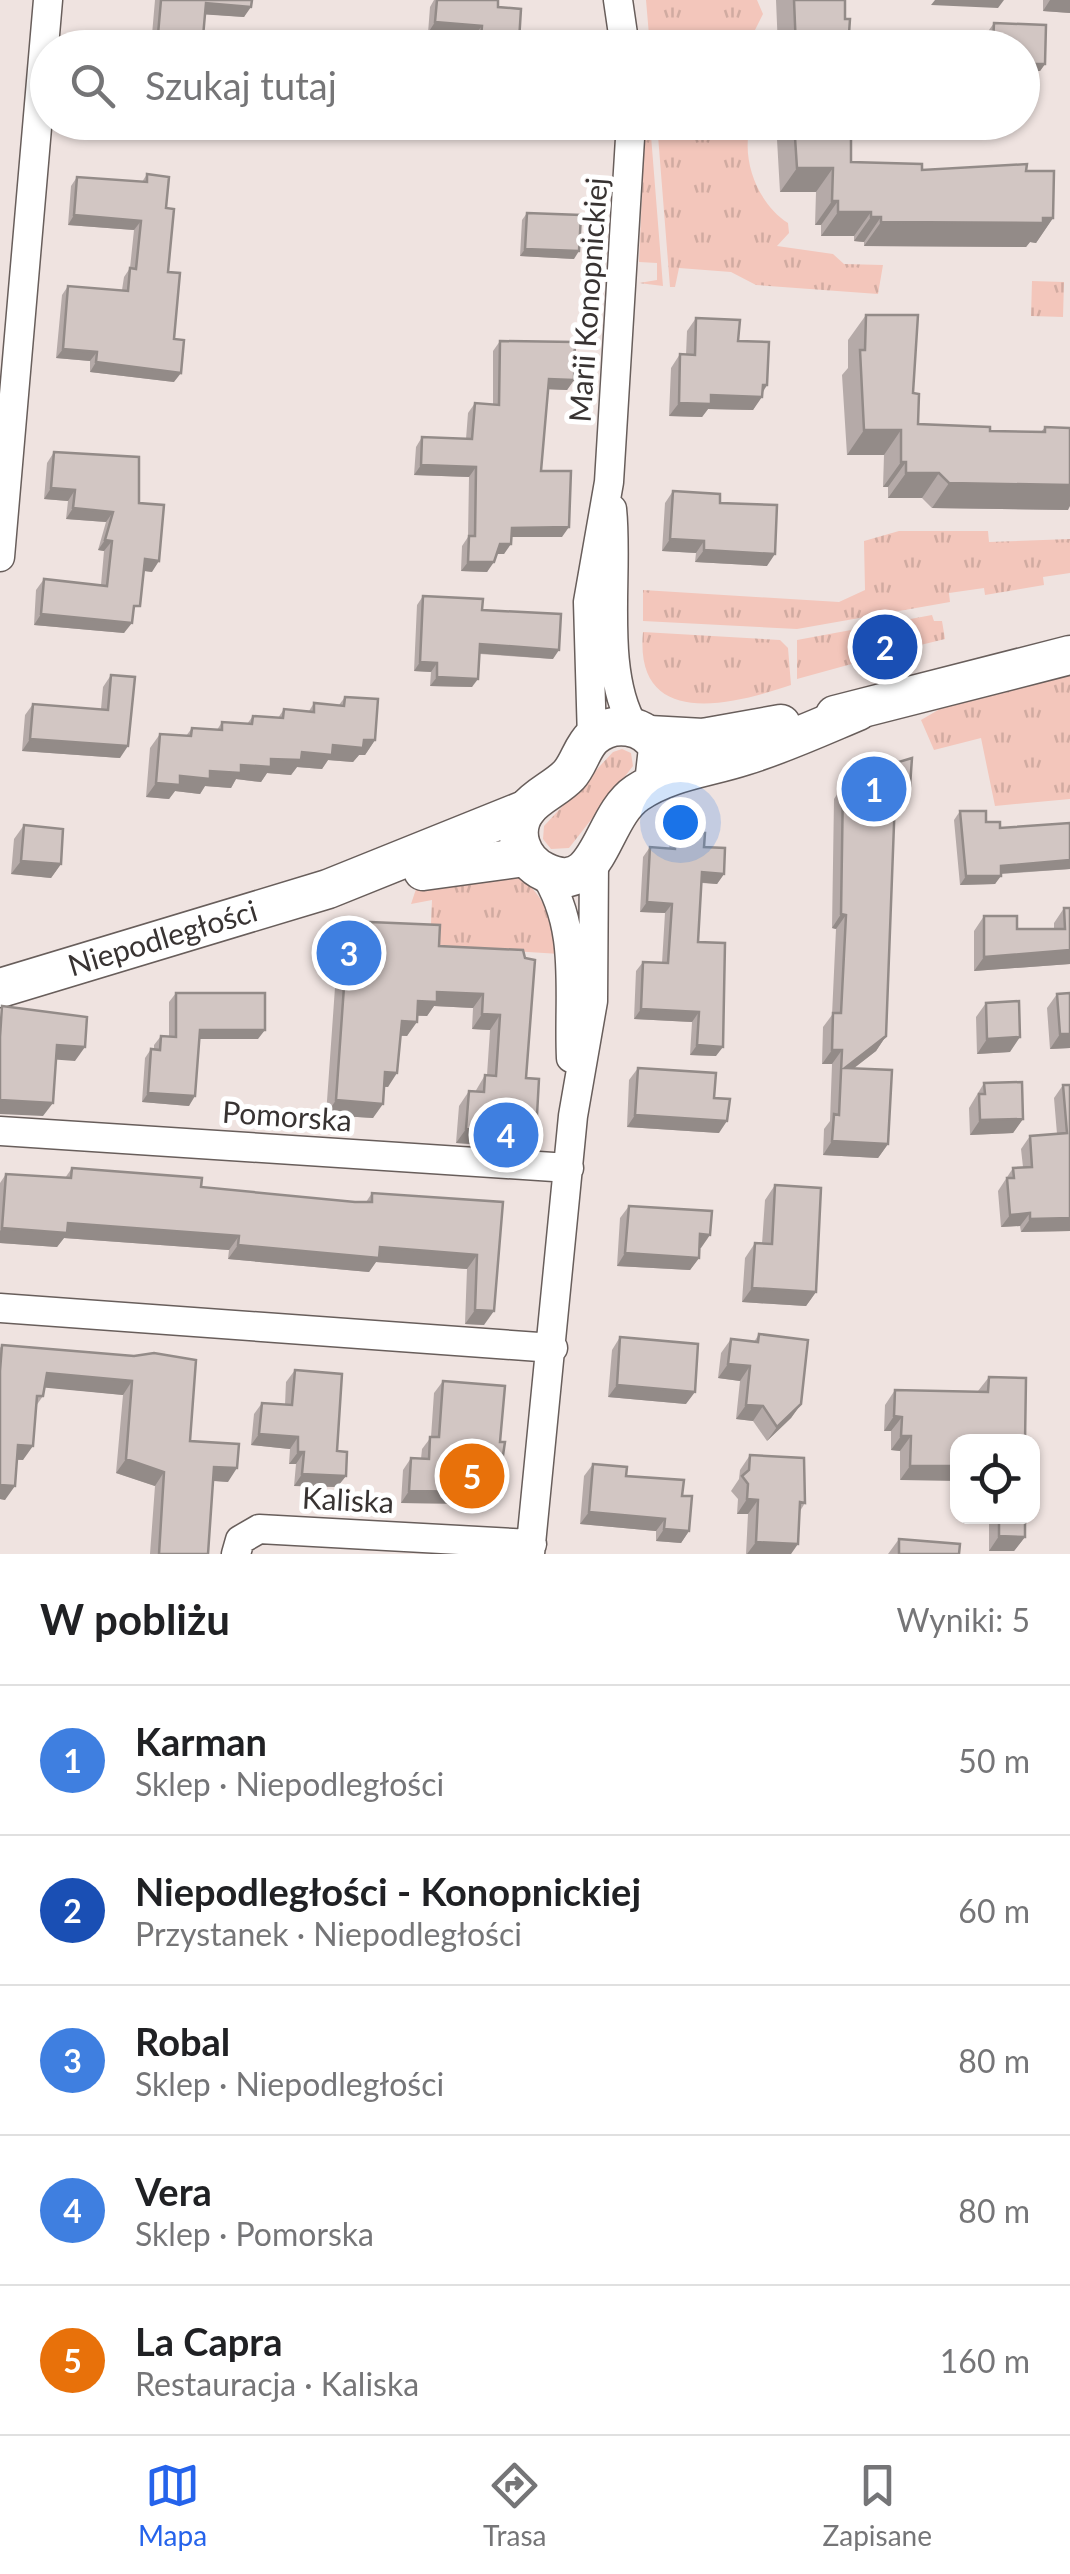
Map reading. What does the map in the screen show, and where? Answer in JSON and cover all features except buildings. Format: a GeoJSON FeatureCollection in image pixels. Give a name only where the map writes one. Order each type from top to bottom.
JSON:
{"type":"FeatureCollection","features":[{"type":"Feature","properties":{"kind":"street"},"geometry":{"type":"LineString","coordinates":[[45,30],[48,0]]}},
{"type":"Feature","properties":{"kind":"street"},"geometry":{"type":"LineString","coordinates":[[618,0],[622,30]]}},
{"type":"Feature","properties":{"kind":"street"},"geometry":{"type":"LineString","coordinates":[[0,557],[36,140]]}},
{"type":"Feature","properties":{"kind":"street","name":"Marii Konopnickiej"},"geometry":{"type":"LineString","coordinates":[[592,738],[588,602],[609,482],[629,140]]}},
{"type":"Feature","properties":{"kind":"street","name":"Marii Konopnickiej"},"geometry":{"type":"LineString","coordinates":[[609,482],[616,564],[617,664],[623,707],[642,731]]}},
{"type":"Feature","properties":{"kind":"street"},"geometry":{"type":"LineString","coordinates":[[592,738],[609,728],[702,738],[858,711],[1070,655]]}},
{"type":"Feature","properties":{"kind":"street"},"geometry":{"type":"LineString","coordinates":[[531,1549],[573,1116],[593,1002],[594,862],[614,815],[654,782],[746,756],[858,711]]}},
{"type":"Feature","properties":{"kind":"street"},"geometry":{"type":"LineString","coordinates":[[642,731],[658,748],[654,782]]}},
{"type":"Feature","properties":{"kind":"street","name":"Niepodległości"},"geometry":{"type":"LineString","coordinates":[[0,988],[328,889],[526,809],[566,779],[592,738]]}},
{"type":"Feature","properties":{"kind":"street"},"geometry":{"type":"LineString","coordinates":[[526,809],[519,838],[561,899],[568,928],[573,1116]]}},
{"type":"Feature","properties":{"kind":"street","name":"Niepodległości"},"geometry":{"type":"LineString","coordinates":[[328,889],[484,859],[534,864],[568,877],[594,862]]}},
{"type":"Feature","properties":{"kind":"street","name":"Pomorska"},"geometry":{"type":"LineString","coordinates":[[0,1131],[569,1168]]}},
{"type":"Feature","properties":{"kind":"street"},"geometry":{"type":"LineString","coordinates":[[0,1308],[553,1348]]}},
{"type":"Feature","properties":{"kind":"street","name":"Kaliska"},"geometry":{"type":"LineString","coordinates":[[236,1554],[240,1540],[259,1528],[531,1549]]}},
{"type":"Feature","properties":{"kind":"green space"},"geometry":{"type":"Polygon","coordinates":[[[646,0],[757,0],[763,14],[755,30],[649,30],[646,0]]]}},
{"type":"Feature","properties":{"kind":"green space"},"geometry":{"type":"Polygon","coordinates":[[[644,140],[651,140],[663,286],[639,283],[657,280],[657,263],[639,262],[644,140]]]}},
{"type":"Feature","properties":{"kind":"green space"},"geometry":{"type":"Polygon","coordinates":[[[658,140],[748,140],[750,165],[760,192],[788,223],[789,233],[777,246],[833,254],[844,264],[883,265],[878,294],[756,285],[731,272],[679,268],[675,287],[670,287],[658,140]]]}},
{"type":"Feature","properties":{"kind":"green space"},"geometry":{"type":"Polygon","coordinates":[[[1032,281],[1064,282],[1063,317],[1031,316],[1032,281]]]}},
{"type":"Feature","properties":{"kind":"green space"},"geometry":{"type":"Polygon","coordinates":[[[899,531],[988,531],[989,542],[1070,539],[1070,573],[1043,577],[1044,585],[985,595],[984,588],[949,593],[950,602],[797,629],[643,621],[643,590],[839,602],[865,590],[864,541],[899,531]]]}},
{"type":"Feature","properties":{"kind":"green space"},"geometry":{"type":"Polygon","coordinates":[[[932,615],[934,621],[942,621],[945,639],[896,651],[892,638],[873,643],[866,660],[797,679],[797,640],[932,615]]]}},
{"type":"Feature","properties":{"kind":"green space"},"geometry":{"type":"Polygon","coordinates":[[[643,632],[780,640],[788,648],[791,685],[716,703],[692,703],[670,697],[654,684],[644,663],[643,632]]]}},
{"type":"Feature","properties":{"kind":"green space"},"geometry":{"type":"Polygon","coordinates":[[[1070,671],[1070,799],[995,806],[981,738],[934,750],[921,720],[950,703],[1070,671]]]}},
{"type":"Feature","properties":{"kind":"green space"},"geometry":{"type":"Polygon","coordinates":[[[622,749],[631,753],[633,766],[569,848],[551,849],[543,839],[544,826],[613,752],[622,749]]]}},
{"type":"Feature","properties":{"kind":"green space"},"geometry":{"type":"Polygon","coordinates":[[[513,871],[545,907],[560,954],[430,946],[432,900],[411,904],[418,883],[513,871]]]}},
{"type":"Feature","properties":{"kind":"place","name":"Niepodległości - Konopnickiej"},"geometry":{"type":"Point","coordinates":[885,647]}},
{"type":"Feature","properties":{"kind":"place","name":"Karman"},"geometry":{"type":"Point","coordinates":[874,789]}},
{"type":"Feature","properties":{"kind":"place","name":"Robal"},"geometry":{"type":"Point","coordinates":[349,953]}},
{"type":"Feature","properties":{"kind":"place","name":"Vera"},"geometry":{"type":"Point","coordinates":[506,1135]}},
{"type":"Feature","properties":{"kind":"place","name":"La Capra"},"geometry":{"type":"Point","coordinates":[472,1476]}}]}
